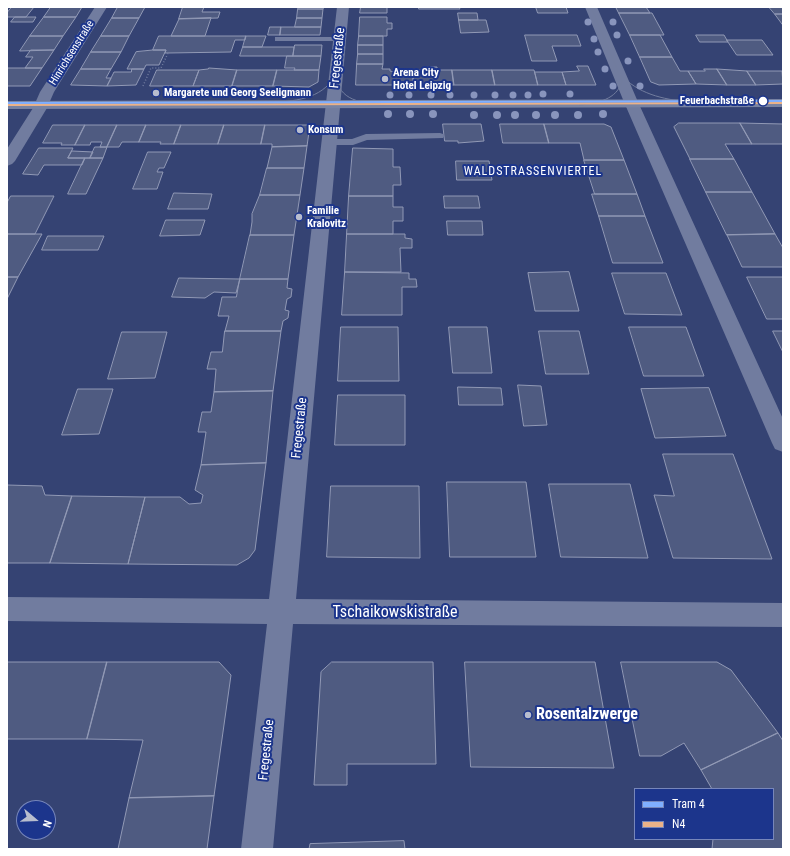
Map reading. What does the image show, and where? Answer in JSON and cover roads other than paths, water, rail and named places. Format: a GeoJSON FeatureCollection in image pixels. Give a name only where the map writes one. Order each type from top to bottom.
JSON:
{"type":"FeatureCollection","features":[{"type":"Feature","properties":{"kind":"main road"},"geometry":{"type":"LineString","coordinates":[[7,105],[783,103]]}},
{"type":"Feature","properties":{"kind":"street","name":"Hinrichsenstraße"},"geometry":{"type":"LineString","coordinates":[[7,161],[42,105],[47,92],[101,7]]}},
{"type":"Feature","properties":{"kind":"street","name":"Fregestraße"},"geometry":{"type":"LineString","coordinates":[[257,849],[342,7]]}},
{"type":"Feature","properties":{"kind":"street"},"geometry":{"type":"LineString","coordinates":[[591,7],[632,103],[783,442]]}},
{"type":"Feature","properties":{"kind":"street","name":"Tschaikowskistraße"},"geometry":{"type":"LineString","coordinates":[[7,610],[782,617]]}},
{"type":"Feature","properties":{"kind":"lane"},"geometry":{"type":"LineString","coordinates":[[278,39],[339,39]]}},
{"type":"Feature","properties":{"kind":"lane"},"geometry":{"type":"LineString","coordinates":[[329,142],[354,142],[366,137],[440,136]]}},
{"type":"Feature","properties":{"kind":"tram line"},"geometry":{"type":"LineString","coordinates":[[343,7],[336,75],[338,84],[341,90],[352,99],[384,105]]}},
{"type":"Feature","properties":{"kind":"tram line"},"geometry":{"type":"LineString","coordinates":[[580,105],[599,102],[606,99],[616,92],[622,81],[591,7]]}},
{"type":"Feature","properties":{"kind":"tram line"},"geometry":{"type":"LineString","coordinates":[[620,74],[627,81],[643,91],[660,97],[688,102]]}},
{"type":"Feature","properties":{"kind":"tram line"},"geometry":{"type":"LineString","coordinates":[[268,103],[297,100],[315,95],[329,84],[335,76]]}},
{"type":"Feature","properties":{"kind":"tram line","name":"4"},"geometry":{"type":"LineString","coordinates":[[7,103],[783,101]]}},
{"type":"Feature","properties":{"kind":"place","name":"Arena City Hotel Leipzig"},"geometry":{"type":"Point","coordinates":[385,79]}},
{"type":"Feature","properties":{"kind":"place","name":"Margarete und Georg Seeligmann"},"geometry":{"type":"Point","coordinates":[156,93]}},
{"type":"Feature","properties":{"kind":"place","name":"Feuerbachstraße"},"geometry":{"type":"Point","coordinates":[763,101]}},
{"type":"Feature","properties":{"kind":"place","name":"Konsum"},"geometry":{"type":"Point","coordinates":[300,130]}},
{"type":"Feature","properties":{"kind":"place","name":"Familie Kralovitz"},"geometry":{"type":"Point","coordinates":[299,217]}},
{"type":"Feature","properties":{"kind":"place","name":"Rosentalzwerge"},"geometry":{"type":"Point","coordinates":[528,715]}},
{"type":"Feature","properties":{"kind":"district","name":"WALDSTRASSENVIERTEL"},"geometry":{"type":"Point","coordinates":[533,172]}}]}
